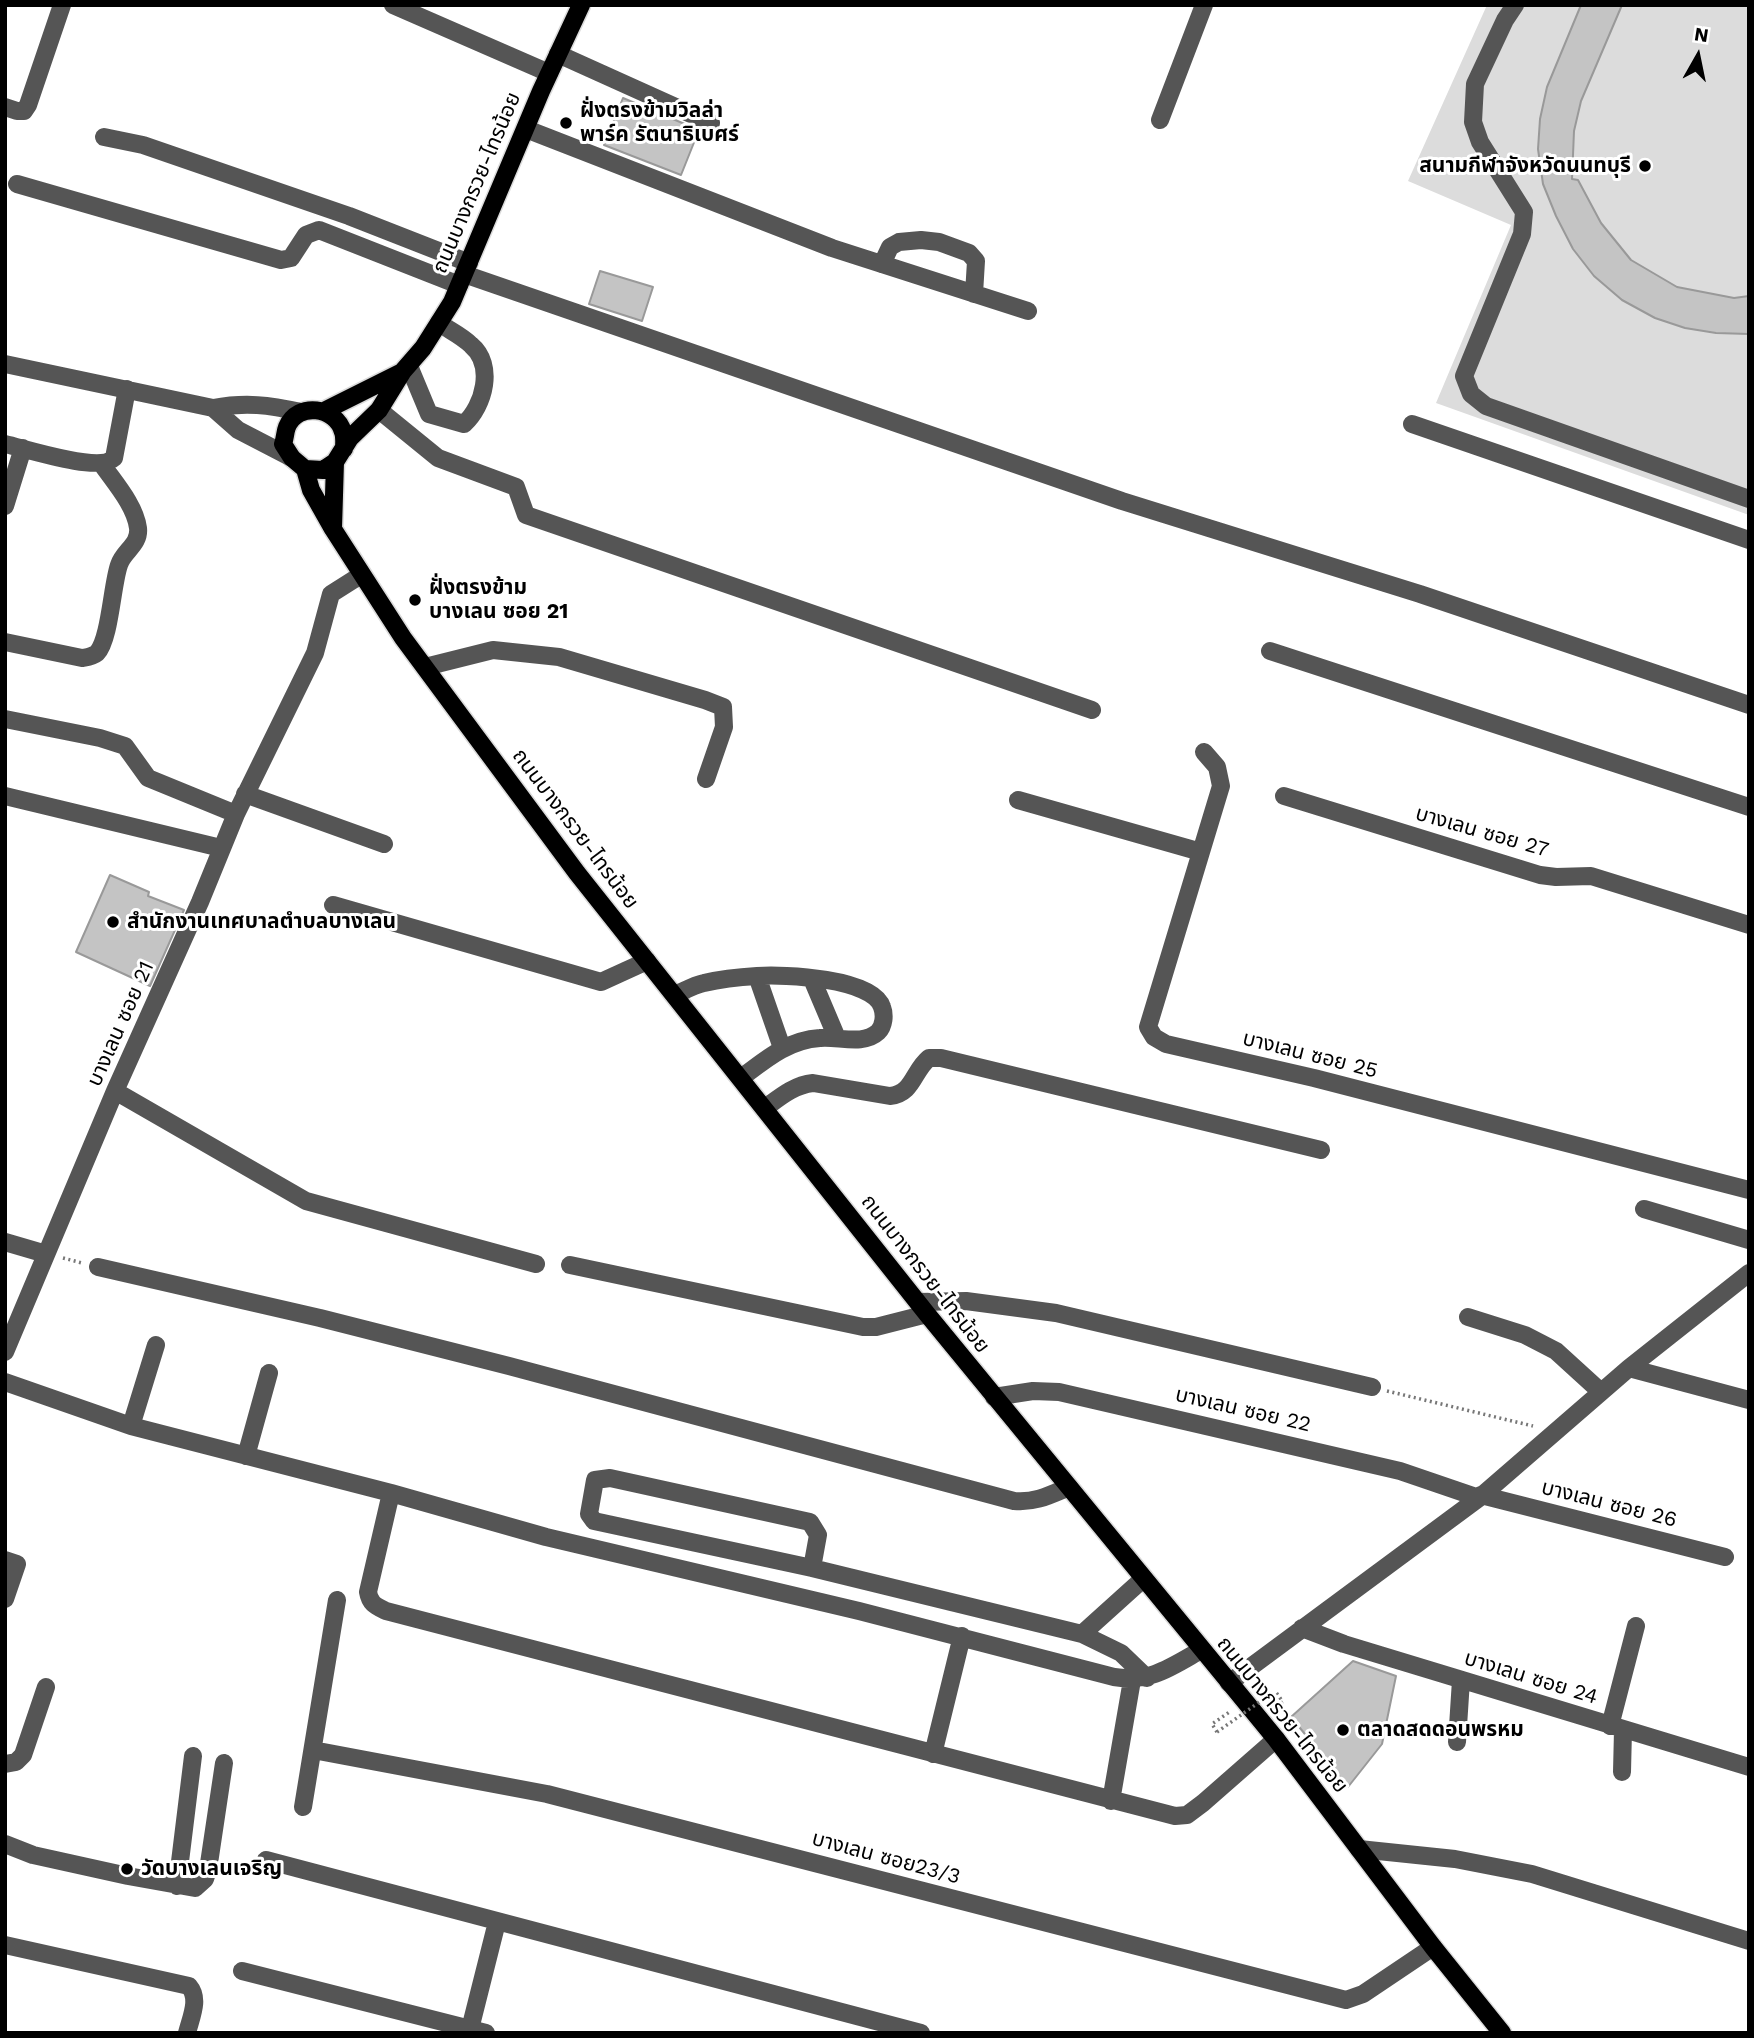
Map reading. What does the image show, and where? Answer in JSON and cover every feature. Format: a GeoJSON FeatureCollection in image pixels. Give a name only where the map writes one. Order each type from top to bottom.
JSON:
{"type":"FeatureCollection","features":[{"type":"Feature","properties":{"kind":"main road","name":"ถนนบางกรวย-ไทรน้อย"},"geometry":{"type":"LineString","coordinates":[[339,456],[350,438],[379,410],[439,323],[464,274],[581,5]]}},
{"type":"Feature","properties":{"kind":"main road","name":"ถนนบางกรวย-ไทรน้อย"},"geometry":{"type":"LineString","coordinates":[[324,411],[406,368]]}},
{"type":"Feature","properties":{"kind":"main road"},"geometry":{"type":"LineString","coordinates":[[332,529],[339,456],[344,434],[341,427],[337,420],[324,411],[313,410],[302,412],[287,425],[284,444],[298,463],[323,470],[339,456]]}},
{"type":"Feature","properties":{"kind":"main road","name":"ถนนบางกรวย-ไทรน้อย"},"geometry":{"type":"LineString","coordinates":[[298,463],[332,529],[361,575],[425,667],[577,873],[994,1397],[1245,1701],[1502,2033]]}},
{"type":"Feature","properties":{"kind":"street"},"geometry":{"type":"LineString","coordinates":[[5,107],[24,111],[28,105],[62,5]]}},
{"type":"Feature","properties":{"kind":"street"},"geometry":{"type":"LineString","coordinates":[[393,5],[549,74]]}},
{"type":"Feature","properties":{"kind":"street"},"geometry":{"type":"LineString","coordinates":[[1160,121],[1204,5]]}},
{"type":"Feature","properties":{"kind":"street"},"geometry":{"type":"LineString","coordinates":[[1507,10],[1475,84],[1473,122],[1480,142],[1524,212],[1522,234],[1464,376],[1471,394],[1486,406],[1749,499]]}},
{"type":"Feature","properties":{"kind":"street"},"geometry":{"type":"LineString","coordinates":[[558,54],[710,123]]}},
{"type":"Feature","properties":{"kind":"street"},"geometry":{"type":"LineString","coordinates":[[526,129],[801,237],[1028,311]]}},
{"type":"Feature","properties":{"kind":"street"},"geometry":{"type":"LineString","coordinates":[[104,137],[143,145],[349,216],[464,274]]}},
{"type":"Feature","properties":{"kind":"street"},"geometry":{"type":"LineString","coordinates":[[17,184],[281,260],[291,258],[306,235],[318,230],[464,274],[1122,501],[1420,594],[1749,705]]}},
{"type":"Feature","properties":{"kind":"street"},"geometry":{"type":"LineString","coordinates":[[882,264],[890,247],[899,242],[939,242],[969,253],[976,261],[974,293]]}},
{"type":"Feature","properties":{"kind":"street"},"geometry":{"type":"LineString","coordinates":[[406,368],[429,414],[464,424],[475,414],[485,383],[481,356],[472,345],[439,323]]}},
{"type":"Feature","properties":{"kind":"street"},"geometry":{"type":"LineString","coordinates":[[5,364],[213,408],[243,403],[302,412]]}},
{"type":"Feature","properties":{"kind":"street"},"geometry":{"type":"LineString","coordinates":[[5,506],[14,446],[76,461],[110,462],[114,458],[127,389]]}},
{"type":"Feature","properties":{"kind":"street"},"geometry":{"type":"LineString","coordinates":[[213,408],[238,430],[298,463]]}},
{"type":"Feature","properties":{"kind":"street"},"geometry":{"type":"LineString","coordinates":[[379,410],[438,458],[516,487],[526,515],[1093,710]]}},
{"type":"Feature","properties":{"kind":"street"},"geometry":{"type":"LineString","coordinates":[[1412,424],[1749,540]]}},
{"type":"Feature","properties":{"kind":"street"},"geometry":{"type":"LineString","coordinates":[[5,642],[82,658],[94,656],[99,650],[119,562],[131,550],[139,532],[136,518],[101,463]]}},
{"type":"Feature","properties":{"kind":"street","name":"บางเลน ซอย 21"},"geometry":{"type":"LineString","coordinates":[[5,1351],[236,814],[315,653],[331,594],[361,575]]}},
{"type":"Feature","properties":{"kind":"street"},"geometry":{"type":"LineString","coordinates":[[425,667],[493,650],[559,657],[705,699],[723,707],[724,727],[706,779]]}},
{"type":"Feature","properties":{"kind":"street"},"geometry":{"type":"LineString","coordinates":[[1270,651],[1749,807]]}},
{"type":"Feature","properties":{"kind":"street"},"geometry":{"type":"LineString","coordinates":[[5,719],[113,741],[125,746],[148,778],[236,814]]}},
{"type":"Feature","properties":{"kind":"street","name":"บางเลน ซอย 25"},"geometry":{"type":"LineString","coordinates":[[1204,752],[1217,767],[1221,786],[1148,1027],[1154,1037],[1166,1044],[1314,1078],[1749,1191]]}},
{"type":"Feature","properties":{"kind":"street"},"geometry":{"type":"LineString","coordinates":[[245,794],[384,844]]}},
{"type":"Feature","properties":{"kind":"street"},"geometry":{"type":"LineString","coordinates":[[5,796],[221,848]]}},
{"type":"Feature","properties":{"kind":"street","name":"บางเลน ซอย 27"},"geometry":{"type":"LineString","coordinates":[[1284,796],[1541,875],[1591,876],[1749,925]]}},
{"type":"Feature","properties":{"kind":"street"},"geometry":{"type":"LineString","coordinates":[[1018,800],[1201,852]]}},
{"type":"Feature","properties":{"kind":"street"},"geometry":{"type":"LineString","coordinates":[[333,905],[601,982],[647,961]]}},
{"type":"Feature","properties":{"kind":"street"},"geometry":{"type":"LineString","coordinates":[[675,995],[702,983],[757,976],[812,979],[858,986],[874,996],[882,1006],[883,1024],[877,1033],[863,1040],[803,1040],[782,1048],[741,1078]]}},
{"type":"Feature","properties":{"kind":"street"},"geometry":{"type":"LineString","coordinates":[[757,976],[782,1048]]}},
{"type":"Feature","properties":{"kind":"street"},"geometry":{"type":"LineString","coordinates":[[812,979],[837,1038]]}},
{"type":"Feature","properties":{"kind":"street"},"geometry":{"type":"LineString","coordinates":[[765,1108],[788,1091],[813,1083],[890,1096],[900,1095],[907,1090],[922,1064],[929,1058],[941,1058],[1321,1150]]}},
{"type":"Feature","properties":{"kind":"street"},"geometry":{"type":"LineString","coordinates":[[115,1091],[306,1201],[536,1264]]}},
{"type":"Feature","properties":{"kind":"street"},"geometry":{"type":"LineString","coordinates":[[1644,1209],[1749,1240]]}},
{"type":"Feature","properties":{"kind":"street"},"geometry":{"type":"LineString","coordinates":[[5,1242],[46,1254]]}},
{"type":"Feature","properties":{"kind":"street"},"geometry":{"type":"LineString","coordinates":[[570,1265],[863,1327],[876,1327],[923,1308],[966,1300],[1056,1313],[1372,1387]]}},
{"type":"Feature","properties":{"kind":"street"},"geometry":{"type":"LineString","coordinates":[[98,1266],[509,1366],[1014,1501],[1042,1499],[1069,1487]]}},
{"type":"Feature","properties":{"kind":"street"},"geometry":{"type":"LineString","coordinates":[[1229,1683],[1480,1496],[1629,1368],[1749,1273]]}},
{"type":"Feature","properties":{"kind":"street"},"geometry":{"type":"LineString","coordinates":[[1468,1317],[1525,1335],[1556,1351],[1601,1392]]}},
{"type":"Feature","properties":{"kind":"street"},"geometry":{"type":"LineString","coordinates":[[131,1426],[156,1345]]}},
{"type":"Feature","properties":{"kind":"street"},"geometry":{"type":"LineString","coordinates":[[1629,1368],[1749,1400]]}},
{"type":"Feature","properties":{"kind":"street"},"geometry":{"type":"LineString","coordinates":[[246,1456],[269,1373]]}},
{"type":"Feature","properties":{"kind":"street"},"geometry":{"type":"LineString","coordinates":[[5,1382],[131,1426],[391,1493],[546,1537],[1139,1679],[1166,1670],[1201,1650]]}},
{"type":"Feature","properties":{"kind":"street","name":"บางเลน ซอย 22"},"geometry":{"type":"LineString","coordinates":[[994,1397],[1032,1391],[1059,1392],[1401,1471],[1480,1496]]}},
{"type":"Feature","properties":{"kind":"street"},"geometry":{"type":"LineString","coordinates":[[812,1568],[818,1535],[810,1522],[610,1478],[596,1480],[589,1514],[594,1521],[812,1568],[1082,1634],[1121,1653],[1139,1679],[1111,1801]]}},
{"type":"Feature","properties":{"kind":"street"},"geometry":{"type":"LineString","coordinates":[[391,1493],[368,1592],[374,1606],[1162,1814],[1187,1815],[1276,1740]]}},
{"type":"Feature","properties":{"kind":"street","name":"บางเลน ซอย 26"},"geometry":{"type":"LineString","coordinates":[[1480,1496],[1725,1557]]}},
{"type":"Feature","properties":{"kind":"street"},"geometry":{"type":"LineString","coordinates":[[5,1560],[17,1564],[5,1599]]}},
{"type":"Feature","properties":{"kind":"street"},"geometry":{"type":"LineString","coordinates":[[1082,1634],[1143,1579]]}},
{"type":"Feature","properties":{"kind":"street"},"geometry":{"type":"LineString","coordinates":[[303,1807],[337,1600]]}},
{"type":"Feature","properties":{"kind":"street"},"geometry":{"type":"LineString","coordinates":[[1622,1772],[1616,1728],[1636,1626]]}},
{"type":"Feature","properties":{"kind":"street","name":"บางเลน ซอย 24"},"geometry":{"type":"LineString","coordinates":[[1302,1628],[1344,1644],[1749,1767]]}},
{"type":"Feature","properties":{"kind":"street"},"geometry":{"type":"LineString","coordinates":[[933,1754],[962,1636]]}},
{"type":"Feature","properties":{"kind":"street"},"geometry":{"type":"LineString","coordinates":[[1457,1742],[1461,1680]]}},
{"type":"Feature","properties":{"kind":"street"},"geometry":{"type":"LineString","coordinates":[[5,1764],[16,1762],[23,1755],[46,1687]]}},
{"type":"Feature","properties":{"kind":"street","name":"บางเลน ซอย23/3"},"geometry":{"type":"LineString","coordinates":[[313,1750],[547,1794],[1346,2000],[1363,1994],[1433,1947]]}},
{"type":"Feature","properties":{"kind":"street"},"geometry":{"type":"LineString","coordinates":[[177,1886],[193,1756]]}},
{"type":"Feature","properties":{"kind":"street"},"geometry":{"type":"LineString","coordinates":[[5,1844],[33,1855],[195,1888],[205,1879],[224,1763]]}},
{"type":"Feature","properties":{"kind":"street"},"geometry":{"type":"LineString","coordinates":[[1359,1849],[1455,1859],[1532,1874],[1749,1941]]}},
{"type":"Feature","properties":{"kind":"street"},"geometry":{"type":"LineString","coordinates":[[266,1860],[920,2033]]}},
{"type":"Feature","properties":{"kind":"street"},"geometry":{"type":"LineString","coordinates":[[242,1971],[475,2031],[497,1922]]}},
{"type":"Feature","properties":{"kind":"street"},"geometry":{"type":"LineString","coordinates":[[5,1945],[189,1986],[195,1994],[195,2001],[187,2033]]}},
{"type":"Feature","properties":{"kind":"path"},"geometry":{"type":"LineString","coordinates":[[46,1254],[98,1266]]}},
{"type":"Feature","properties":{"kind":"path"},"geometry":{"type":"LineString","coordinates":[[1372,1387],[1555,1432]]}},
{"type":"Feature","properties":{"kind":"path"},"geometry":{"type":"LineString","coordinates":[[1245,1701],[1212,1724],[1217,1731],[1275,1691]]}},
{"type":"Feature","properties":{"kind":"shaded area"},"geometry":{"type":"Polygon","coordinates":[[[1487,5],[1749,5],[1749,515],[1436,403],[1511,225],[1408,181],[1487,5]]]}},
{"type":"Feature","properties":{"kind":"building"},"geometry":{"type":"Polygon","coordinates":[[[1581,5],[1622,5],[1581,101],[1574,131],[1572,179],[1578,180],[1601,223],[1631,260],[1677,287],[1734,298],[1749,296],[1749,334],[1685,328],[1655,318],[1622,300],[1594,276],[1573,249],[1556,216],[1543,184],[1538,149],[1540,119],[1547,87],[1581,5]]]}},
{"type":"Feature","properties":{"kind":"building"},"geometry":{"type":"Polygon","coordinates":[[[623,98],[699,130],[681,175],[604,145],[623,98]]]}},
{"type":"Feature","properties":{"kind":"building"},"geometry":{"type":"Polygon","coordinates":[[[600,271],[653,287],[642,321],[589,304],[600,271]]]}},
{"type":"Feature","properties":{"kind":"building"},"geometry":{"type":"Polygon","coordinates":[[[110,875],[149,892],[148,896],[184,910],[150,986],[76,952],[110,875]]]}},
{"type":"Feature","properties":{"kind":"building","name":"ตลาดสดดอนพรหม"},"geometry":{"type":"Polygon","coordinates":[[[1353,1661],[1396,1676],[1382,1744],[1348,1787],[1291,1717],[1353,1661]]]}},
{"type":"Feature","properties":{"kind":"place","name":"ฝั่งตรงข้ามวิลล่า พาร์ค รัตนาธิเบศร์"},"geometry":{"type":"Point","coordinates":[566,123]}},
{"type":"Feature","properties":{"kind":"place","name":"สนามกีฬาจังหวัดนนทบุรี"},"geometry":{"type":"Point","coordinates":[1645,166]}},
{"type":"Feature","properties":{"kind":"place","name":"ฝั่งตรงข้าม บางเลน ซอย 21"},"geometry":{"type":"Point","coordinates":[415,600]}},
{"type":"Feature","properties":{"kind":"place","name":"สำนักงานเทศบาลตำบลบางเลน"},"geometry":{"type":"Point","coordinates":[113,922]}},
{"type":"Feature","properties":{"kind":"place","name":"ตลาดสดดอนพรหม"},"geometry":{"type":"Point","coordinates":[1343,1730]}},
{"type":"Feature","properties":{"kind":"place","name":"วัดบางเลนเจริญ"},"geometry":{"type":"Point","coordinates":[127,1869]}}]}
